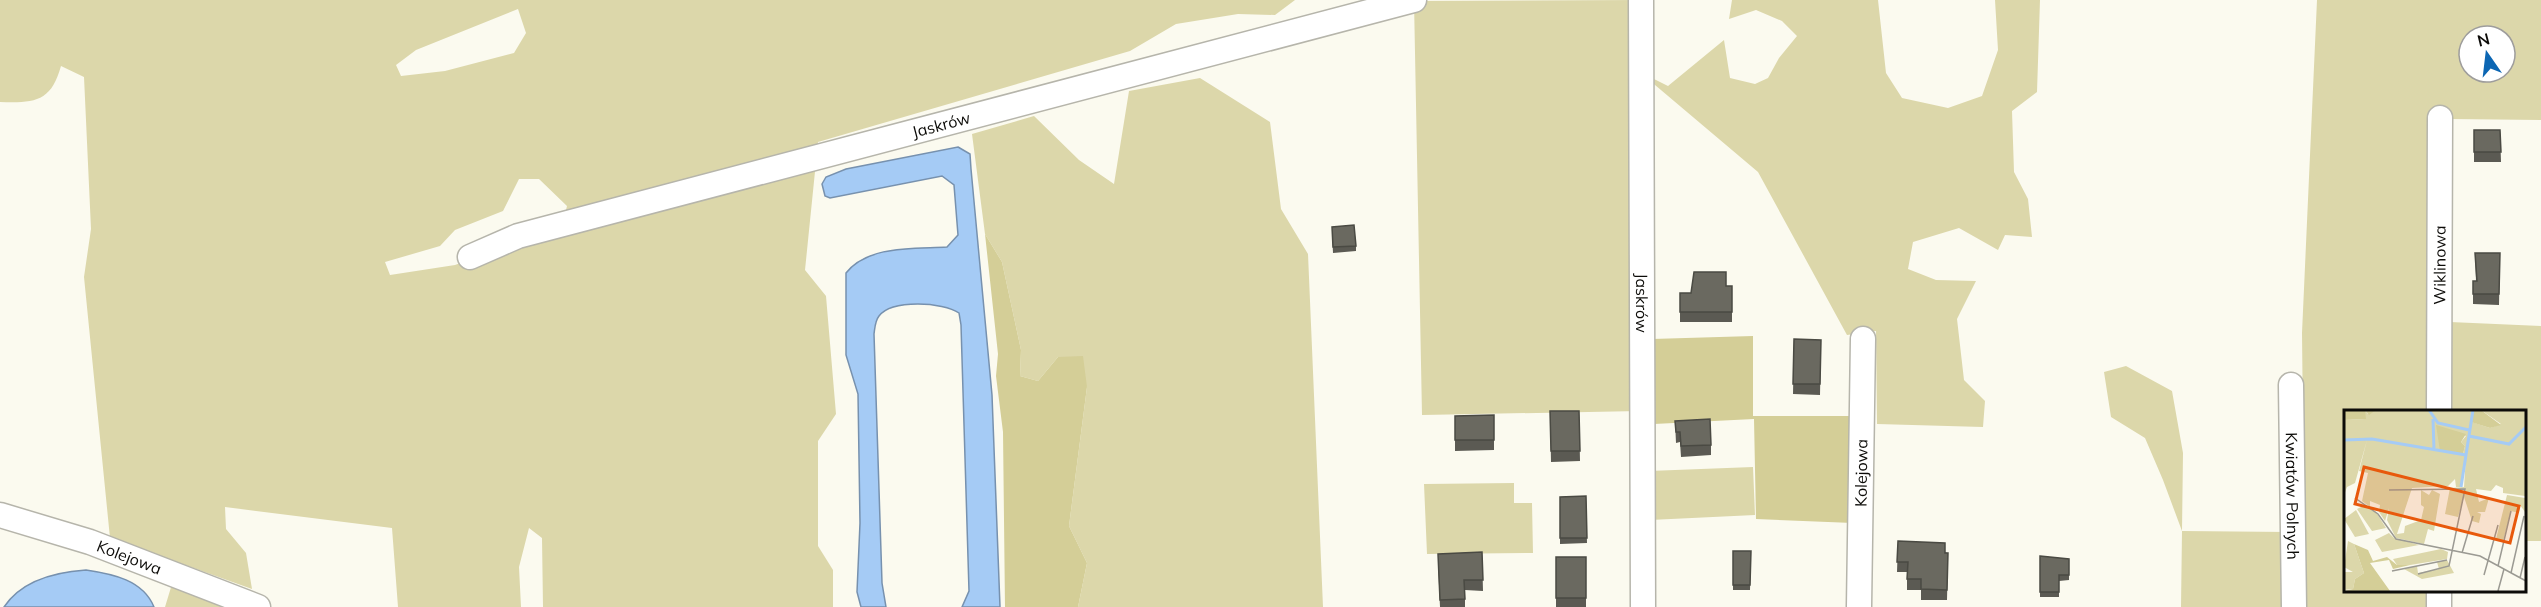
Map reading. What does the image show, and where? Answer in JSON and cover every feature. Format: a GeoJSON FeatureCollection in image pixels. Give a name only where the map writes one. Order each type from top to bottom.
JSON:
{"type":"FeatureCollection","features":[{"type":"Feature","properties":{"kind":"street","name":"Jaskrów"},"geometry":{"type":"LineString","coordinates":[[470,256],[518,236],[1414,0]]}},
{"type":"Feature","properties":{"kind":"street","name":"Jaskrów"},"geometry":{"type":"LineString","coordinates":[[1641,0],[1643,607]]}},
{"type":"Feature","properties":{"kind":"street","name":"Wiklinowa"},"geometry":{"type":"LineString","coordinates":[[2439,410],[2440,118]]}},
{"type":"Feature","properties":{"kind":"street","name":"Kolejowa"},"geometry":{"type":"LineString","coordinates":[[1860,607],[1863,339]]}},
{"type":"Feature","properties":{"kind":"street","name":"Kwiatów Polnych"},"geometry":{"type":"LineString","coordinates":[[2291,385],[2294,607]]}},
{"type":"Feature","properties":{"kind":"street","name":"Kolejowa"},"geometry":{"type":"LineString","coordinates":[[0,515],[90,542],[258,607]]}},
{"type":"Feature","properties":{"kind":"shaded area"},"geometry":{"type":"Polygon","coordinates":[[[0,0],[1295,0],[1275,15],[1238,14],[1176,24],[1130,51],[818,142],[805,270],[826,296],[836,414],[818,441],[818,546],[833,570],[833,607],[543,607],[542,538],[529,528],[519,567],[521,607],[398,607],[392,528],[225,507],[226,529],[246,553],[252,589],[110,538],[84,277],[91,229],[84,77],[61,66],[52,87],[40,98],[23,102],[0,102],[0,0]],[[518,9],[416,50],[396,65],[401,76],[445,71],[514,53],[526,33],[518,9]],[[519,179],[503,211],[455,230],[440,246],[385,262],[390,275],[455,265],[562,226],[567,206],[539,179],[519,179]]]}},
{"type":"Feature","properties":{"kind":"shaded area"},"geometry":{"type":"Polygon","coordinates":[[[1640,0],[1642,73],[1668,86],[1724,40],[1730,78],[1755,84],[1768,78],[1779,58],[1797,36],[1782,21],[1756,10],[1729,19],[1732,0],[1878,0],[1886,73],[1902,98],[1948,108],[1982,96],[1998,50],[1995,0],[2040,0],[2037,92],[2012,111],[2014,172],[2028,199],[2032,237],[2005,235],[1998,250],[1959,228],[1913,242],[1908,269],[1936,280],[1976,281],[1957,319],[1964,380],[1985,401],[1983,427],[1877,424],[1876,331],[1847,335],[1758,172],[1642,74],[1640,411],[1422,415],[1414,1],[1640,0]]]}},
{"type":"Feature","properties":{"kind":"shaded area"},"geometry":{"type":"Polygon","coordinates":[[[2317,0],[2541,0],[2541,120],[2450,119],[2431,410],[2344,410],[2344,592],[2431,592],[2431,607],[2305,607],[2302,333],[2317,0]]]}},
{"type":"Feature","properties":{"kind":"shaded area"},"geometry":{"type":"Polygon","coordinates":[[[1200,78],[1270,122],[1281,209],[1308,254],[1323,607],[1078,607],[1087,563],[1069,526],[1087,387],[1058,357],[1038,381],[1020,376],[1021,350],[1002,262],[985,234],[972,134],[1034,116],[1079,160],[1114,184],[1129,91],[1200,78]]]}},
{"type":"Feature","properties":{"kind":"shaded area"},"geometry":{"type":"Polygon","coordinates":[[[985,234],[1002,262],[1021,350],[1020,376],[1038,381],[1058,357],[1083,356],[1087,387],[1069,526],[1087,563],[1078,607],[1005,607],[1003,432],[996,376],[998,354],[985,234]]]}},
{"type":"Feature","properties":{"kind":"shaded area"},"geometry":{"type":"Polygon","coordinates":[[[2450,322],[2541,326],[2541,541],[2526,541],[2526,410],[2450,410],[2450,322]]]}},
{"type":"Feature","properties":{"kind":"shaded area"},"geometry":{"type":"Polygon","coordinates":[[[1753,336],[1753,416],[1855,416],[1853,523],[1756,519],[1754,419],[1654,424],[1652,339],[1753,336]]]}},
{"type":"Feature","properties":{"kind":"shaded area"},"geometry":{"type":"Polygon","coordinates":[[[2126,366],[2172,391],[2183,453],[2182,531],[2145,438],[2111,417],[2104,372],[2126,366]]]}},
{"type":"Feature","properties":{"kind":"shaded area"},"geometry":{"type":"Polygon","coordinates":[[[1753,467],[1755,515],[1650,520],[1650,508],[1655,503],[1655,487],[1649,482],[1649,471],[1753,467]]]}},
{"type":"Feature","properties":{"kind":"shaded area"},"geometry":{"type":"Polygon","coordinates":[[[1514,483],[1514,503],[1532,503],[1533,553],[1427,554],[1424,484],[1514,483]]]}},
{"type":"Feature","properties":{"kind":"shaded area"},"geometry":{"type":"Polygon","coordinates":[[[2182,531],[2288,532],[2287,607],[2181,607],[2182,531]]]}},
{"type":"Feature","properties":{"kind":"shaded area"},"geometry":{"type":"Polygon","coordinates":[[[172,584],[239,607],[165,607],[172,584]]]}},
{"type":"Feature","properties":{"kind":"water"},"geometry":{"type":"Polygon","coordinates":[[[958,147],[970,154],[992,395],[1000,607],[962,607],[969,591],[959,313],[942,306],[918,304],[895,307],[886,311],[879,316],[875,324],[882,583],[886,607],[861,607],[857,592],[860,523],[858,394],[846,355],[846,273],[866,257],[879,253],[892,250],[947,247],[958,235],[954,185],[942,176],[830,198],[825,196],[822,184],[826,177],[846,169],[958,147]]]}},
{"type":"Feature","properties":{"kind":"water"},"geometry":{"type":"Polygon","coordinates":[[[86,570],[116,576],[135,584],[143,590],[154,607],[4,607],[20,590],[40,579],[86,570]]]}},
{"type":"Feature","properties":{"kind":"building"},"geometry":{"type":"Polygon","coordinates":[[[2474,130],[2500,130],[2501,152],[2474,152],[2474,130]]]}},
{"type":"Feature","properties":{"kind":"building"},"geometry":{"type":"Polygon","coordinates":[[[1354,225],[1356,246],[1333,247],[1332,227],[1354,225]]]}},
{"type":"Feature","properties":{"kind":"building"},"geometry":{"type":"Polygon","coordinates":[[[2475,253],[2500,253],[2499,294],[2473,294],[2473,281],[2477,281],[2475,253]]]}},
{"type":"Feature","properties":{"kind":"building"},"geometry":{"type":"Polygon","coordinates":[[[1694,272],[1726,272],[1726,286],[1732,286],[1732,312],[1680,312],[1680,293],[1691,293],[1694,272]]]}},
{"type":"Feature","properties":{"kind":"building"},"geometry":{"type":"Polygon","coordinates":[[[1794,339],[1821,340],[1820,384],[1793,384],[1794,339]]]}},
{"type":"Feature","properties":{"kind":"building"},"geometry":{"type":"Polygon","coordinates":[[[1550,411],[1579,411],[1580,451],[1551,451],[1550,411]]]}},
{"type":"Feature","properties":{"kind":"building"},"geometry":{"type":"Polygon","coordinates":[[[1494,415],[1494,440],[1455,440],[1455,416],[1494,415]]]}},
{"type":"Feature","properties":{"kind":"building"},"geometry":{"type":"Polygon","coordinates":[[[1710,419],[1711,445],[1681,446],[1680,432],[1676,432],[1675,421],[1710,419]]]}},
{"type":"Feature","properties":{"kind":"building"},"geometry":{"type":"Polygon","coordinates":[[[1586,496],[1587,538],[1560,538],[1560,497],[1586,496]]]}},
{"type":"Feature","properties":{"kind":"building"},"geometry":{"type":"Polygon","coordinates":[[[1898,541],[1945,543],[1945,553],[1948,553],[1947,590],[1921,589],[1921,579],[1907,579],[1908,562],[1897,562],[1898,541]]]}},
{"type":"Feature","properties":{"kind":"building"},"geometry":{"type":"Polygon","coordinates":[[[1733,551],[1751,551],[1750,585],[1733,585],[1733,551]]]}},
{"type":"Feature","properties":{"kind":"building"},"geometry":{"type":"Polygon","coordinates":[[[1482,552],[1483,580],[1464,580],[1465,599],[1440,600],[1438,554],[1482,552]]]}},
{"type":"Feature","properties":{"kind":"building"},"geometry":{"type":"Polygon","coordinates":[[[2040,556],[2069,559],[2069,575],[2059,575],[2059,592],[2040,592],[2040,556]]]}},
{"type":"Feature","properties":{"kind":"building"},"geometry":{"type":"Polygon","coordinates":[[[1556,557],[1586,557],[1586,598],[1556,598],[1556,557]]]}}]}
